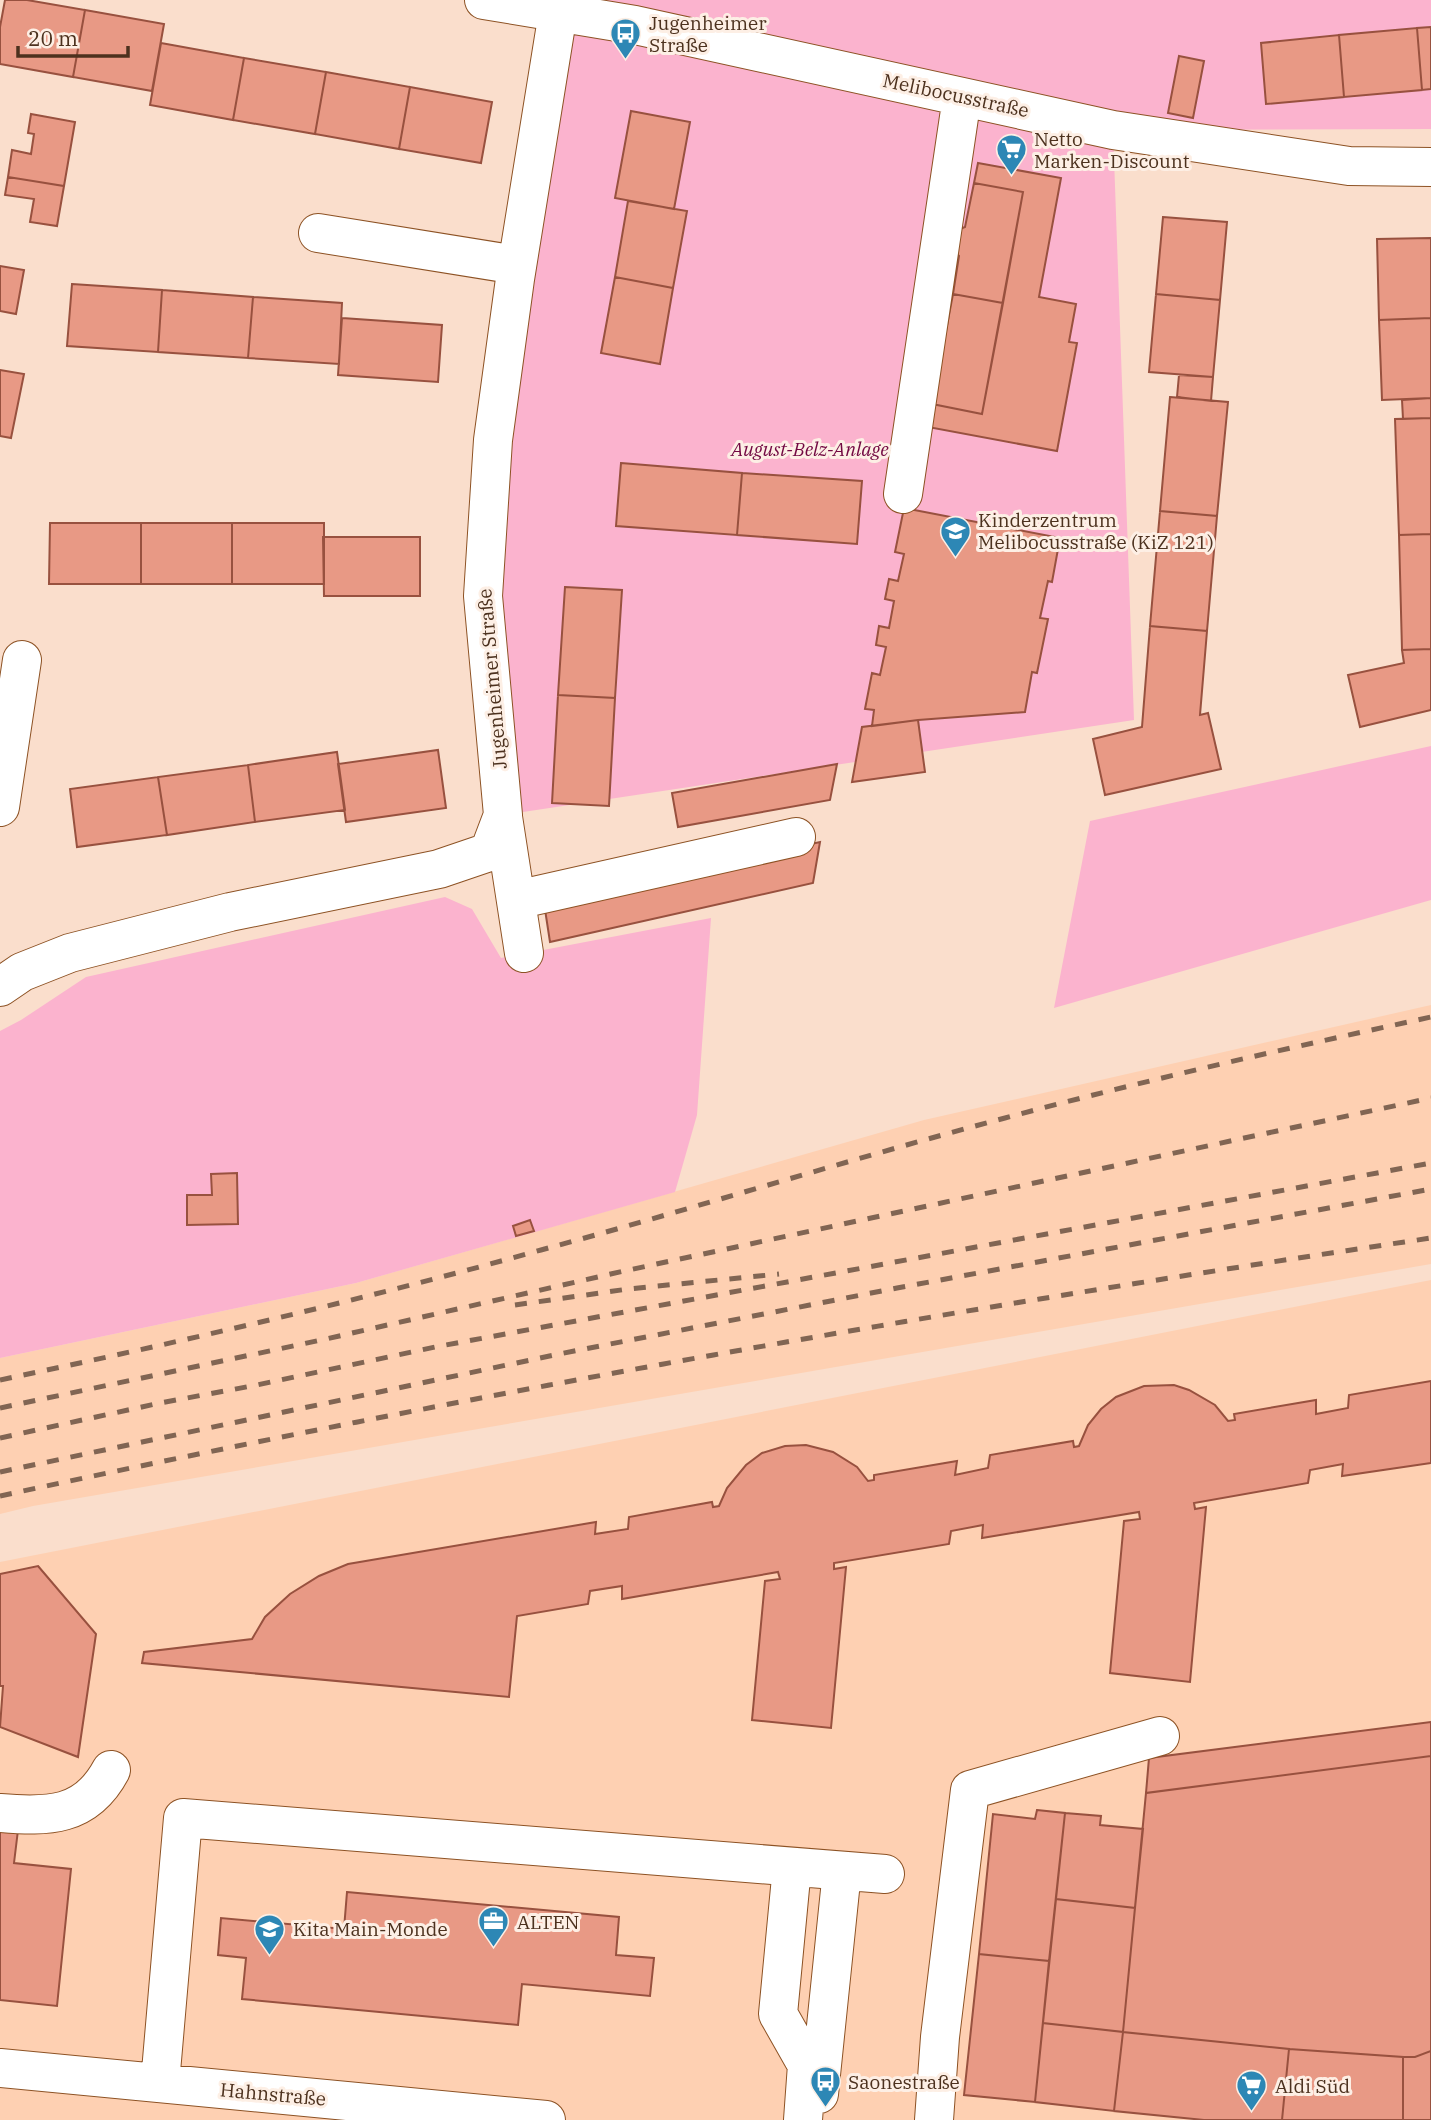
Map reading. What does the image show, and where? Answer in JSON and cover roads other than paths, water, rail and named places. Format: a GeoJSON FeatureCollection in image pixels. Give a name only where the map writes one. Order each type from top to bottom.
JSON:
{"type":"FeatureCollection","features":[{"type":"Feature","properties":{"kind":"street","name":"Melibocusstraße"},"geometry":{"type":"LineString","coordinates":[[484,0],[559,6],[1113,130],[1335,164],[1431,167]]}},
{"type":"Feature","properties":{"kind":"street","name":"Jugenheimer Straße"},"geometry":{"type":"LineString","coordinates":[[0,987],[22,972],[70,953],[230,912],[439,869],[489,852],[503,815],[483,596],[493,440],[517,265],[559,6]]}},
{"type":"Feature","properties":{"kind":"street"},"geometry":{"type":"LineString","coordinates":[[903,494],[962,97]]}},
{"type":"Feature","properties":{"kind":"street"},"geometry":{"type":"LineString","coordinates":[[318,233],[517,265]]}},
{"type":"Feature","properties":{"kind":"street"},"geometry":{"type":"LineString","coordinates":[[0,807],[22,660]]}},
{"type":"Feature","properties":{"kind":"street"},"geometry":{"type":"LineString","coordinates":[[503,815],[524,953]]}},
{"type":"Feature","properties":{"kind":"street"},"geometry":{"type":"LineString","coordinates":[[516,900],[796,837]]}},
{"type":"Feature","properties":{"kind":"street"},"geometry":{"type":"LineString","coordinates":[[934,2120],[940,2037],[970,1790],[1160,1736]]}},
{"type":"Feature","properties":{"kind":"street"},"geometry":{"type":"LineString","coordinates":[[0,1813],[34,1816],[78,1807],[104,1784],[111,1770]]}},
{"type":"Feature","properties":{"kind":"street"},"geometry":{"type":"LineString","coordinates":[[160,2083],[183,1818],[885,1874]]}},
{"type":"Feature","properties":{"kind":"street"},"geometry":{"type":"LineString","coordinates":[[792,1867],[778,2014],[807,2065],[803,2120]]}},
{"type":"Feature","properties":{"kind":"street"},"geometry":{"type":"LineString","coordinates":[[816,2120],[842,1871]]}},
{"type":"Feature","properties":{"kind":"street","name":"Hahnstraße"},"geometry":{"type":"LineString","coordinates":[[0,2068],[160,2083],[420,2114],[546,2120]]}},
{"type":"Feature","properties":{"kind":"railway"},"geometry":{"type":"LineString","coordinates":[[0,1380],[339,1303],[599,1234],[1058,1104],[1431,1017]]}},
{"type":"Feature","properties":{"kind":"railway"},"geometry":{"type":"LineString","coordinates":[[0,1408],[1431,1098]]}},
{"type":"Feature","properties":{"kind":"railway"},"geometry":{"type":"LineString","coordinates":[[0,1438],[435,1347],[1431,1163]]}},
{"type":"Feature","properties":{"kind":"railway"},"geometry":{"type":"LineString","coordinates":[[0,1472],[559,1354],[1431,1189]]}},
{"type":"Feature","properties":{"kind":"railway"},"geometry":{"type":"LineString","coordinates":[[0,1496],[356,1422],[713,1355],[1072,1294],[1431,1238]]}},
{"type":"Feature","properties":{"kind":"railway"},"geometry":{"type":"LineString","coordinates":[[515,1305],[628,1289],[779,1274]]}},
{"type":"Feature","properties":{"kind":"place","name":"Jugenheimer Straße"},"geometry":{"type":"Point","coordinates":[626,61]}},
{"type":"Feature","properties":{"kind":"place","name":"Netto Marken-Discount"},"geometry":{"type":"Point","coordinates":[1011,177]}},
{"type":"Feature","properties":{"kind":"place","name":"Kinderzentrum Melibocusstraße (KiZ 121)"},"geometry":{"type":"Point","coordinates":[955,558]}},
{"type":"Feature","properties":{"kind":"place","name":"ALTEN"},"geometry":{"type":"Point","coordinates":[494,1949]}},
{"type":"Feature","properties":{"kind":"place","name":"Kita Main-Monde"},"geometry":{"type":"Point","coordinates":[270,1956]}},
{"type":"Feature","properties":{"kind":"place","name":"Saonestraße"},"geometry":{"type":"Point","coordinates":[825,2109]}},
{"type":"Feature","properties":{"kind":"place","name":"Aldi Süd"},"geometry":{"type":"Point","coordinates":[1252,2113]}},
{"type":"Feature","properties":{"kind":"park label","name":"August-Belz-Anlage"},"geometry":{"type":"Point","coordinates":[810,449]}}]}
